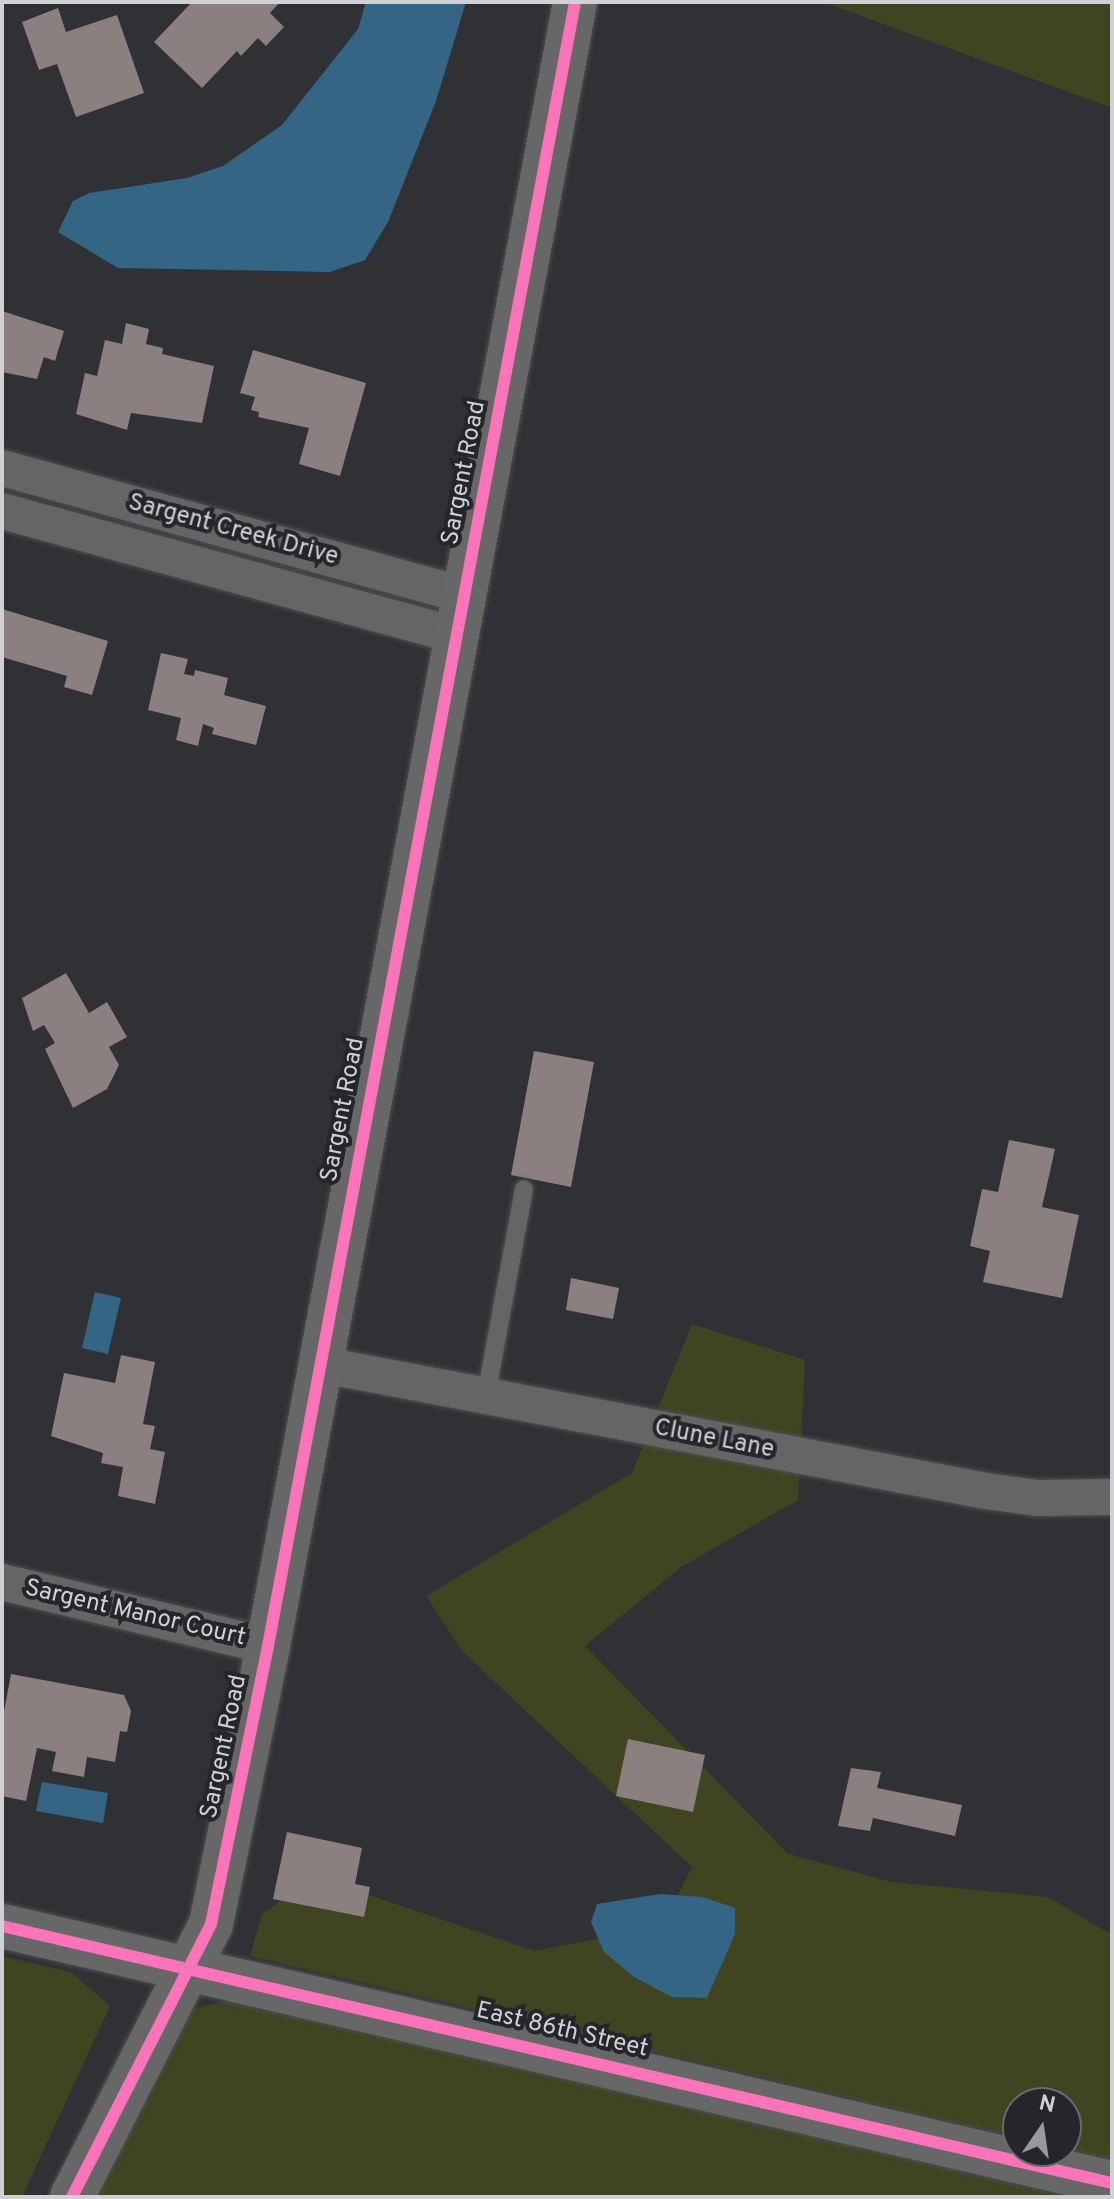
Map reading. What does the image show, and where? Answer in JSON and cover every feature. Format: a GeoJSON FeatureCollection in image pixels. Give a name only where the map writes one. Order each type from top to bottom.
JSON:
{"type":"FeatureCollection","features":[{"type":"Feature","properties":{"kind":"street","name":"Sargent Road"},"geometry":{"type":"LineString","coordinates":[[72,2197],[187,1970],[204,1946],[211,1924],[268,1646],[318,1364],[575,2]]}},
{"type":"Feature","properties":{"kind":"street","name":"Sargent Creek Drive"},"geometry":{"type":"LineString","coordinates":[[19,494],[197,521],[460,615]]}},
{"type":"Feature","properties":{"kind":"street","name":"Sargent Creek Drive"},"geometry":{"type":"LineString","coordinates":[[19,494],[187,561],[460,615]]}},
{"type":"Feature","properties":{"kind":"street","name":"Clune Lane"},"geometry":{"type":"LineString","coordinates":[[318,1364],[986,1491],[1038,1498],[1112,1497]]}},
{"type":"Feature","properties":{"kind":"street","name":"Sargent Manor Court"},"geometry":{"type":"LineString","coordinates":[[2,1582],[268,1646]]}},
{"type":"Feature","properties":{"kind":"street","name":"East 86th Street"},"geometry":{"type":"LineString","coordinates":[[2,1926],[1112,2183]]}},
{"type":"Feature","properties":{"kind":"lane"},"geometry":{"type":"LineString","coordinates":[[187,561],[197,521]]}},
{"type":"Feature","properties":{"kind":"lane"},"geometry":{"type":"LineString","coordinates":[[486,1396],[524,1189]]}},
{"type":"Feature","properties":{"kind":"green space"},"geometry":{"type":"Polygon","coordinates":[[[823,2],[1112,2],[1112,107],[1104,105],[823,2]]]}},
{"type":"Feature","properties":{"kind":"green space"},"geometry":{"type":"Polygon","coordinates":[[[692,1324],[805,1360],[798,1500],[681,1567],[585,1646],[788,1854],[892,1882],[1048,1897],[1112,1935],[1112,2160],[1082,2153],[1082,2087],[1002,2087],[1002,2134],[250,1956],[262,1914],[316,1877],[535,1951],[662,1926],[692,1867],[462,1651],[426,1596],[632,1473],[692,1324]]]}},
{"type":"Feature","properties":{"kind":"green space"},"geometry":{"type":"Polygon","coordinates":[[[2,1956],[71,1972],[110,2006],[22,2197],[2,2197],[2,1956]]]}},
{"type":"Feature","properties":{"kind":"green space"},"geometry":{"type":"Polygon","coordinates":[[[231,2000],[1093,2197],[88,2197],[190,2009],[231,2000]]]}},
{"type":"Feature","properties":{"kind":"water"},"geometry":{"type":"Polygon","coordinates":[[[366,2],[466,2],[436,101],[388,222],[365,260],[330,272],[118,268],[58,232],[73,201],[89,193],[187,178],[223,166],[282,125],[358,29],[366,2]]]}},
{"type":"Feature","properties":{"kind":"water"},"geometry":{"type":"Polygon","coordinates":[[[95,1292],[121,1298],[108,1354],[82,1348],[95,1292]]]}},
{"type":"Feature","properties":{"kind":"water"},"geometry":{"type":"Polygon","coordinates":[[[42,1782],[108,1793],[103,1823],[36,1811],[42,1782]]]}},
{"type":"Feature","properties":{"kind":"water"},"geometry":{"type":"Polygon","coordinates":[[[660,1894],[702,1897],[735,1908],[735,1934],[707,1998],[672,1997],[634,1977],[604,1952],[591,1922],[597,1904],[660,1894]]]}},
{"type":"Feature","properties":{"kind":"building"},"geometry":{"type":"Polygon","coordinates":[[[192,2],[280,2],[270,13],[284,27],[266,46],[258,38],[241,56],[237,51],[202,88],[154,42],[192,2]]]}},
{"type":"Feature","properties":{"kind":"building"},"geometry":{"type":"Polygon","coordinates":[[[58,8],[66,32],[117,15],[144,93],[76,117],[57,64],[39,70],[22,22],[58,8]]]}},
{"type":"Feature","properties":{"kind":"building"},"geometry":{"type":"Polygon","coordinates":[[[2,311],[64,331],[55,361],[44,357],[37,379],[2,372],[2,311]]]}},
{"type":"Feature","properties":{"kind":"building"},"geometry":{"type":"Polygon","coordinates":[[[126,323],[149,329],[146,344],[163,348],[162,354],[214,366],[202,423],[131,413],[127,430],[76,414],[85,373],[97,376],[105,340],[122,344],[126,323]]]}},
{"type":"Feature","properties":{"kind":"building"},"geometry":{"type":"Polygon","coordinates":[[[253,350],[366,383],[340,476],[299,464],[309,428],[258,417],[259,412],[251,410],[255,397],[240,393],[253,350]]]}},
{"type":"Feature","properties":{"kind":"building"},"geometry":{"type":"Polygon","coordinates":[[[2,609],[108,641],[92,695],[64,687],[67,676],[2,657],[2,609]]]}},
{"type":"Feature","properties":{"kind":"building"},"geometry":{"type":"Polygon","coordinates":[[[161,653],[188,659],[184,674],[194,676],[195,670],[228,678],[224,695],[266,706],[256,745],[212,734],[214,728],[203,724],[198,746],[176,740],[181,718],[148,710],[161,653]]]}},
{"type":"Feature","properties":{"kind":"building"},"geometry":{"type":"Polygon","coordinates":[[[66,973],[89,1013],[107,1002],[127,1037],[109,1047],[119,1065],[107,1089],[73,1108],[45,1049],[55,1043],[44,1025],[33,1031],[22,998],[66,973]]]}},
{"type":"Feature","properties":{"kind":"building"},"geometry":{"type":"Polygon","coordinates":[[[534,1051],[594,1062],[571,1187],[511,1175],[534,1051]]]}},
{"type":"Feature","properties":{"kind":"building"},"geometry":{"type":"Polygon","coordinates":[[[1009,1140],[1055,1149],[1042,1207],[1079,1215],[1062,1298],[983,1282],[990,1251],[970,1246],[982,1189],[998,1192],[1009,1140]]]}},
{"type":"Feature","properties":{"kind":"building"},"geometry":{"type":"Polygon","coordinates":[[[571,1278],[619,1288],[613,1319],[566,1310],[571,1278]]]}},
{"type":"Feature","properties":{"kind":"building"},"geometry":{"type":"Polygon","coordinates":[[[121,1355],[155,1362],[143,1424],[155,1426],[150,1449],[165,1452],[155,1504],[118,1496],[123,1467],[101,1463],[103,1453],[51,1436],[64,1373],[115,1383],[121,1355]]]}},
{"type":"Feature","properties":{"kind":"building"},"geometry":{"type":"Polygon","coordinates":[[[11,1674],[124,1695],[131,1711],[127,1732],[120,1731],[115,1762],[87,1757],[84,1777],[52,1771],[56,1752],[37,1748],[26,1801],[2,1796],[2,1722],[11,1674]]]}},
{"type":"Feature","properties":{"kind":"building"},"geometry":{"type":"Polygon","coordinates":[[[628,1739],[705,1755],[693,1812],[616,1796],[628,1739]]]}},
{"type":"Feature","properties":{"kind":"building"},"geometry":{"type":"Polygon","coordinates":[[[851,1768],[881,1772],[877,1788],[962,1805],[955,1836],[873,1818],[870,1831],[838,1826],[851,1768]]]}},
{"type":"Feature","properties":{"kind":"building"},"geometry":{"type":"Polygon","coordinates":[[[287,1832],[362,1848],[355,1884],[370,1887],[364,1917],[273,1899],[287,1832]]]}},
{"type":"Feature","properties":{"kind":"cycle path"},"geometry":{"type":"LineString","coordinates":[[72,2197],[211,1924],[268,1646],[575,2]]}},
{"type":"Feature","properties":{"kind":"cycle path"},"geometry":{"type":"LineString","coordinates":[[2,1926],[1112,2183]]}}]}
